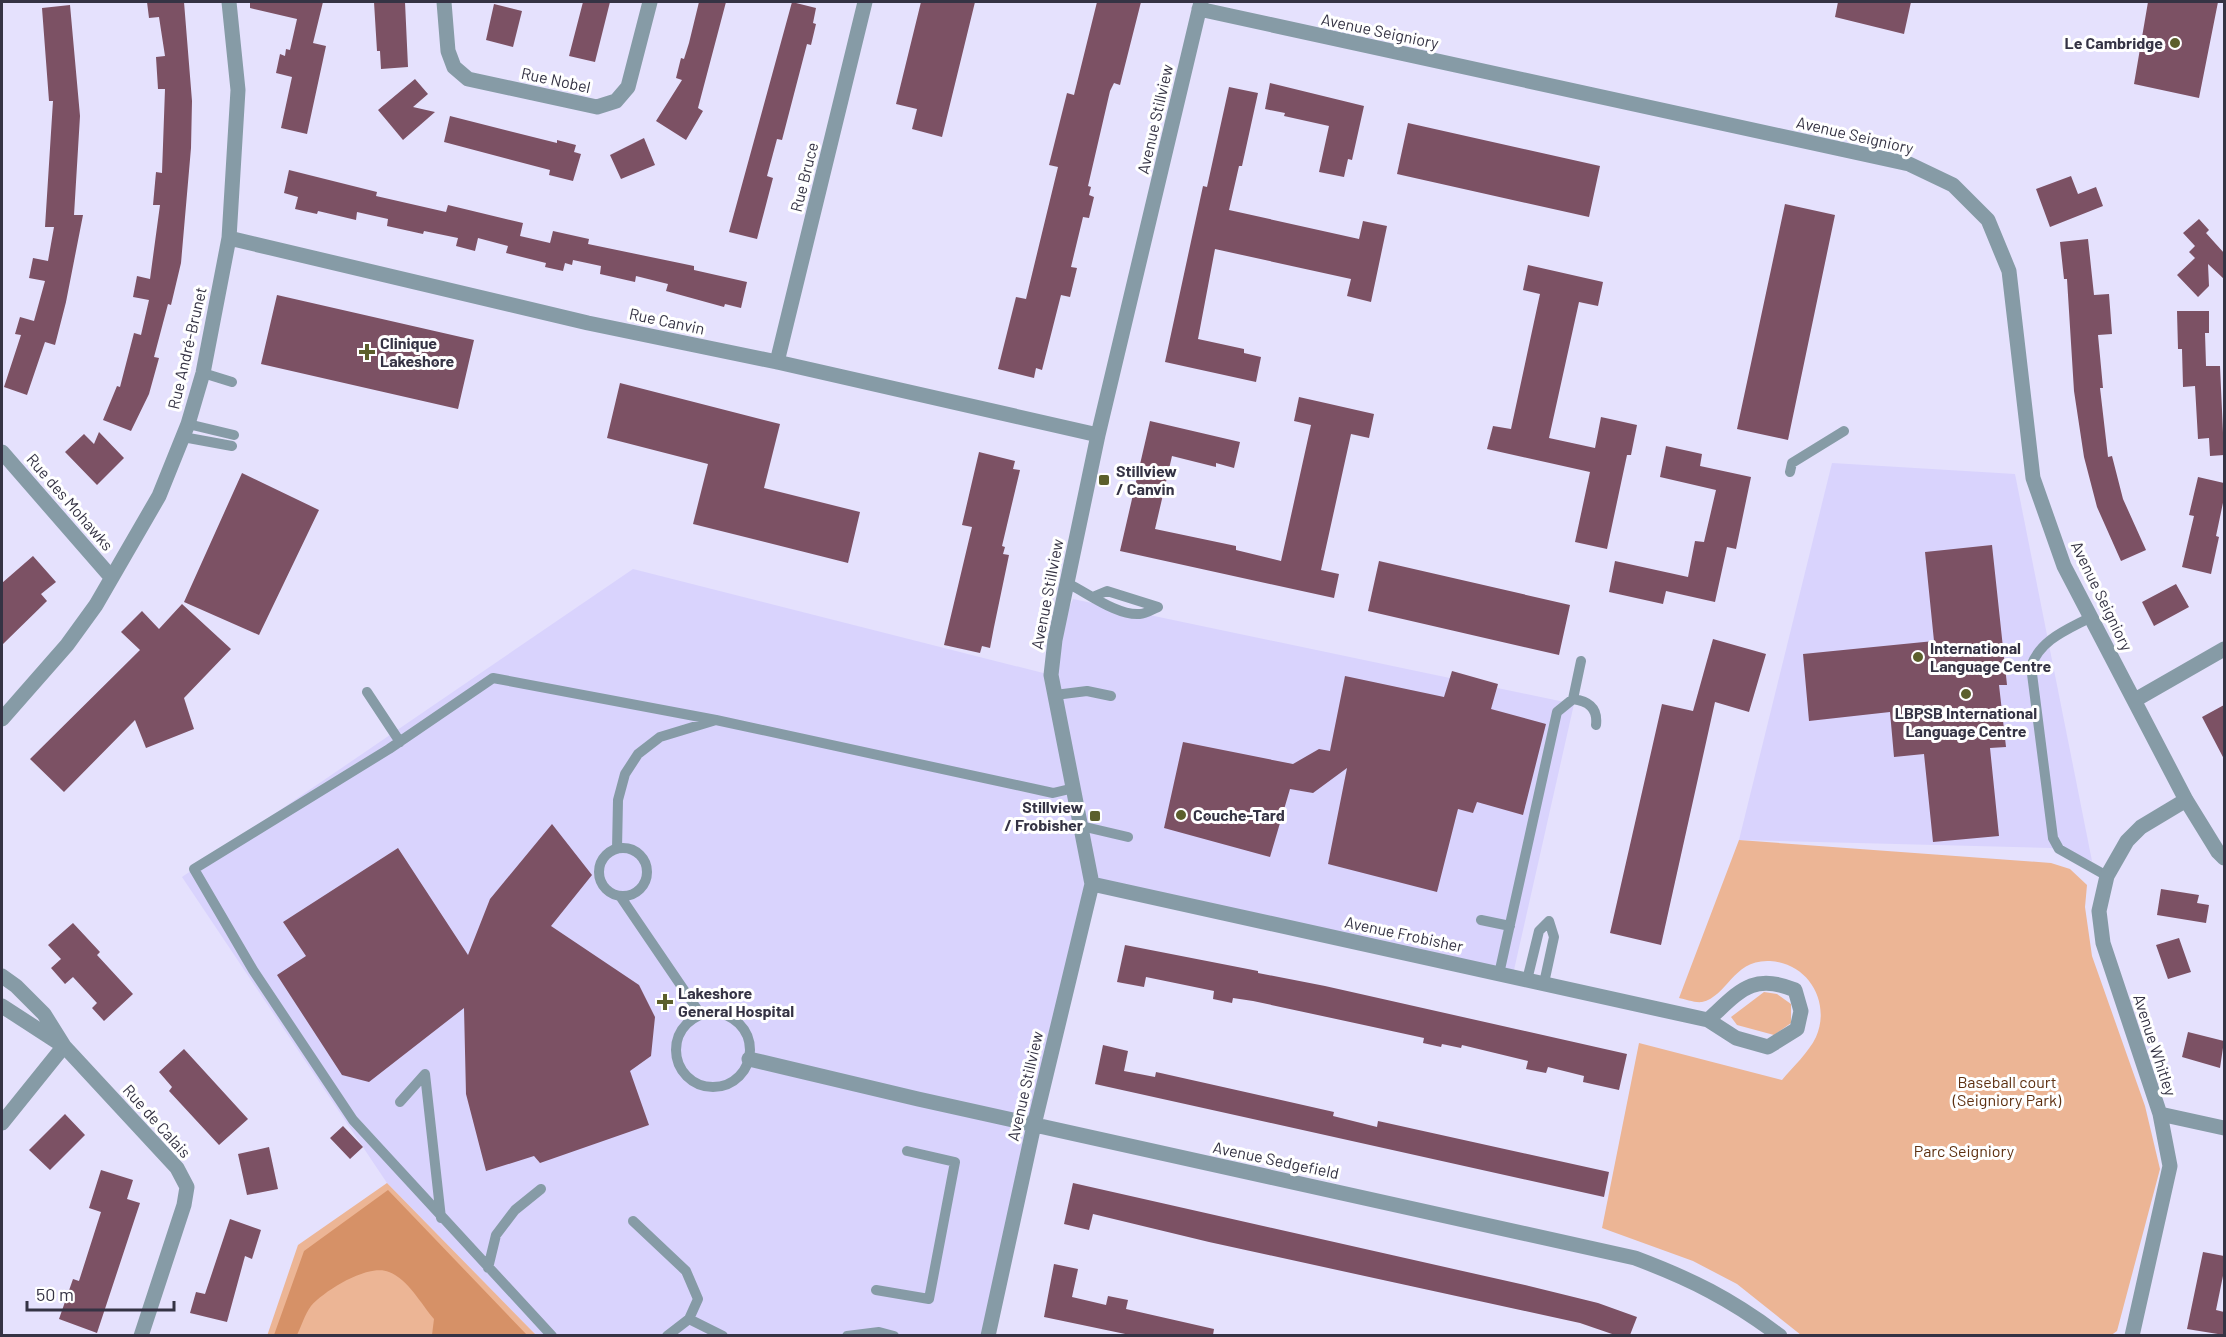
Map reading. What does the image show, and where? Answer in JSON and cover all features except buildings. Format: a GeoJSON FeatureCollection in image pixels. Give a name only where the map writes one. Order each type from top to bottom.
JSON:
{"type":"FeatureCollection","features":[{"type":"Feature","properties":{"kind":"street","name":"Rue André-Brunet"},"geometry":{"type":"LineString","coordinates":[[2,719],[67,645],[96,605],[159,496],[185,430],[203,374],[229,238],[238,90],[229,2]]}},
{"type":"Feature","properties":{"kind":"street","name":"Rue Nobel"},"geometry":{"type":"LineString","coordinates":[[444,2],[448,51],[454,67],[468,79],[597,107],[616,101],[628,87],[650,2]]}},
{"type":"Feature","properties":{"kind":"street","name":"Rue Bruce"},"geometry":{"type":"LineString","coordinates":[[777,362],[866,2]]}},
{"type":"Feature","properties":{"kind":"street","name":"Avenue Stillview"},"geometry":{"type":"LineString","coordinates":[[988,1335],[1034,1125],[1092,884],[1051,675],[1055,640],[1098,435],[1200,5]]}},
{"type":"Feature","properties":{"kind":"street","name":"Avenue Seigniory"},"geometry":{"type":"LineString","coordinates":[[1200,5],[1909,164],[1953,184],[1988,220],[2009,271],[2033,478],[2064,566],[2186,800],[2224,858]]}},
{"type":"Feature","properties":{"kind":"street","name":"Rue Canvin"},"geometry":{"type":"LineString","coordinates":[[229,238],[588,323],[777,362],[1098,435]]}},
{"type":"Feature","properties":{"kind":"street","name":"Rue des Mohawks"},"geometry":{"type":"LineString","coordinates":[[2,452],[111,577]]}},
{"type":"Feature","properties":{"kind":"street"},"geometry":{"type":"LineString","coordinates":[[2135,700],[2224,649]]}},
{"type":"Feature","properties":{"kind":"street","name":"Avenue Whitley"},"geometry":{"type":"LineString","coordinates":[[2132,1335],[2170,1166],[2160,1114],[2103,943],[2099,911],[2107,876],[2127,841],[2186,800]]}},
{"type":"Feature","properties":{"kind":"street","name":"Avenue Frobisher"},"geometry":{"type":"LineString","coordinates":[[1092,884],[1708,1020],[1736,1038],[1768,1047],[1797,1029],[1801,1011],[1795,990],[1776,982],[1760,982],[1743,989],[1708,1020]]}},
{"type":"Feature","properties":{"kind":"street","name":"Rue de Calais"},"geometry":{"type":"LineString","coordinates":[[2,976],[16,986],[44,1014],[64,1046],[177,1168],[187,1187],[184,1205],[141,1335]]}},
{"type":"Feature","properties":{"kind":"street","name":"Rue de Calais"},"geometry":{"type":"LineString","coordinates":[[2,1006],[64,1046]]}},
{"type":"Feature","properties":{"kind":"street"},"geometry":{"type":"LineString","coordinates":[[2,1123],[64,1046]]}},
{"type":"Feature","properties":{"kind":"street","name":"Avenue Sedgefield"},"geometry":{"type":"LineString","coordinates":[[749,1059],[1034,1125],[1635,1258],[1689,1278],[1741,1306],[1780,1335]]}},
{"type":"Feature","properties":{"kind":"street"},"geometry":{"type":"LineString","coordinates":[[2160,1114],[2224,1128]]}},
{"type":"Feature","properties":{"kind":"lane"},"geometry":{"type":"LineString","coordinates":[[203,374],[232,382]]}},
{"type":"Feature","properties":{"kind":"lane"},"geometry":{"type":"LineString","coordinates":[[185,430],[233,441]]}},
{"type":"Feature","properties":{"kind":"lane"},"geometry":{"type":"LineString","coordinates":[[1790,472],[1792,463],[1844,430]]}},
{"type":"Feature","properties":{"kind":"lane"},"geometry":{"type":"LineString","coordinates":[[1067,583],[1095,596],[1107,607],[1141,614],[1158,607]]}},
{"type":"Feature","properties":{"kind":"lane"},"geometry":{"type":"LineString","coordinates":[[2091,617],[2044,643],[2035,654],[2031,666],[2053,838],[2059,849],[2107,876]]}},
{"type":"Feature","properties":{"kind":"lane"},"geometry":{"type":"LineString","coordinates":[[1499,974],[1557,712],[1573,699],[1581,661]]}},
{"type":"Feature","properties":{"kind":"lane"},"geometry":{"type":"LineString","coordinates":[[552,1335],[441,1218],[353,1120],[253,970],[194,869],[400,742],[493,678],[716,720],[1053,793],[1074,788]]}},
{"type":"Feature","properties":{"kind":"lane"},"geometry":{"type":"LineString","coordinates":[[1055,695],[1087,691],[1111,696]]}},
{"type":"Feature","properties":{"kind":"lane"},"geometry":{"type":"LineString","coordinates":[[367,692],[400,742]]}},
{"type":"Feature","properties":{"kind":"lane"},"geometry":{"type":"LineString","coordinates":[[1573,699],[1583,701],[1592,707],[1597,716],[1596,725]]}},
{"type":"Feature","properties":{"kind":"lane"},"geometry":{"type":"LineString","coordinates":[[617,849],[618,800],[625,774],[638,754],[660,737],[716,720]]}},
{"type":"Feature","properties":{"kind":"lane"},"geometry":{"type":"LineString","coordinates":[[1081,826],[1128,837]]}},
{"type":"Feature","properties":{"kind":"lane"},"geometry":{"type":"LineString","coordinates":[[620,896],[638,891],[647,874],[641,856],[633,850],[617,849],[607,854],[599,869],[604,887],[620,896],[701,1015]]}},
{"type":"Feature","properties":{"kind":"lane"},"geometry":{"type":"LineString","coordinates":[[1481,920],[1510,926]]}},
{"type":"Feature","properties":{"kind":"lane"},"geometry":{"type":"LineString","coordinates":[[1527,980],[1539,931],[1549,921],[1554,937],[1544,984]]}},
{"type":"Feature","properties":{"kind":"lane"},"geometry":{"type":"LineString","coordinates":[[717,1013],[730,1017],[740,1025],[747,1036],[749,1059],[744,1071],[735,1080],[723,1086],[711,1087],[690,1079],[681,1070],[676,1058],[676,1042],[681,1030],[690,1021],[701,1015],[717,1013]]}},
{"type":"Feature","properties":{"kind":"lane"},"geometry":{"type":"LineString","coordinates":[[399,1102],[425,1074],[441,1218]]}},
{"type":"Feature","properties":{"kind":"lane"},"geometry":{"type":"LineString","coordinates":[[876,1290],[929,1299],[955,1162],[907,1151]]}},
{"type":"Feature","properties":{"kind":"lane"},"geometry":{"type":"LineString","coordinates":[[488,1268],[496,1235],[515,1210],[541,1189]]}},
{"type":"Feature","properties":{"kind":"lane"},"geometry":{"type":"LineString","coordinates":[[633,1221],[686,1271],[698,1299],[689,1319],[667,1335]]}},
{"type":"Feature","properties":{"kind":"lane"},"geometry":{"type":"LineString","coordinates":[[689,1319],[723,1335]]}},
{"type":"Feature","properties":{"kind":"lane"},"geometry":{"type":"LineString","coordinates":[[847,1335],[879,1332],[894,1335]]}},
{"type":"Feature","properties":{"kind":"shaded area","name":"International Language Centre"},"geometry":{"type":"Polygon","coordinates":[[[1832,463],[2015,474],[2092,861],[2051,848],[1739,840],[1832,463]]]}},
{"type":"Feature","properties":{"kind":"shaded area","name":"Lakeshore General Hospital"},"geometry":{"type":"Polygon","coordinates":[[[633,569],[1051,675],[1055,640],[1073,599],[1574,704],[1514,970],[1092,884],[988,1335],[536,1335],[387,1183],[182,877],[633,569]]]}},
{"type":"Feature","properties":{"kind":"shaded area"},"geometry":{"type":"Polygon","coordinates":[[[388,1190],[527,1335],[432,1335],[434,1319],[414,1292],[396,1275],[380,1270],[359,1275],[326,1293],[311,1306],[297,1335],[274,1335],[304,1251],[388,1190]]]}},
{"type":"Feature","properties":{"kind":"green space","name":"Parc Seigniory"},"geometry":{"type":"Polygon","coordinates":[[[1739,840],[2051,863],[2070,869],[2087,885],[2085,907],[2092,956],[2145,1106],[2160,1169],[2117,1331],[2110,1336],[1801,1335],[1737,1284],[1693,1261],[1602,1228],[1639,1043],[1782,1080],[1805,1054],[1816,1037],[1821,1011],[1813,987],[1806,977],[1784,963],[1770,961],[1747,966],[1718,993],[1702,1002],[1679,998],[1739,840]]]}},
{"type":"Feature","properties":{"kind":"green space"},"geometry":{"type":"Polygon","coordinates":[[[1764,992],[1777,994],[1791,1004],[1791,1023],[1774,1035],[1737,1025],[1731,1017],[1764,992]]]}},
{"type":"Feature","properties":{"kind":"green space"},"geometry":{"type":"Polygon","coordinates":[[[387,1183],[536,1335],[267,1336],[298,1245],[387,1183]]]}},
{"type":"Feature","properties":{"kind":"place","name":"Le Cambridge"},"geometry":{"type":"Point","coordinates":[2175,43]}},
{"type":"Feature","properties":{"kind":"place","name":"Clinique Lakeshore"},"geometry":{"type":"Point","coordinates":[367,352]}},
{"type":"Feature","properties":{"kind":"place","name":"Stillview / Canvin"},"geometry":{"type":"Point","coordinates":[1104,480]}},
{"type":"Feature","properties":{"kind":"place","name":"International Language Centre"},"geometry":{"type":"Point","coordinates":[1918,657]}},
{"type":"Feature","properties":{"kind":"place","name":"LBPSB International Language Centre"},"geometry":{"type":"Point","coordinates":[1966,694]}},
{"type":"Feature","properties":{"kind":"place","name":"Couche-Tard"},"geometry":{"type":"Point","coordinates":[1181,815]}},
{"type":"Feature","properties":{"kind":"place","name":"Stillview / Frobisher"},"geometry":{"type":"Point","coordinates":[1095,816]}},
{"type":"Feature","properties":{"kind":"place","name":"Lakeshore General Hospital"},"geometry":{"type":"Point","coordinates":[665,1002]}},
{"type":"Feature","properties":{"kind":"park label","name":"Baseball court (Seigniory Park)"},"geometry":{"type":"Point","coordinates":[2007,1091]}}]}
